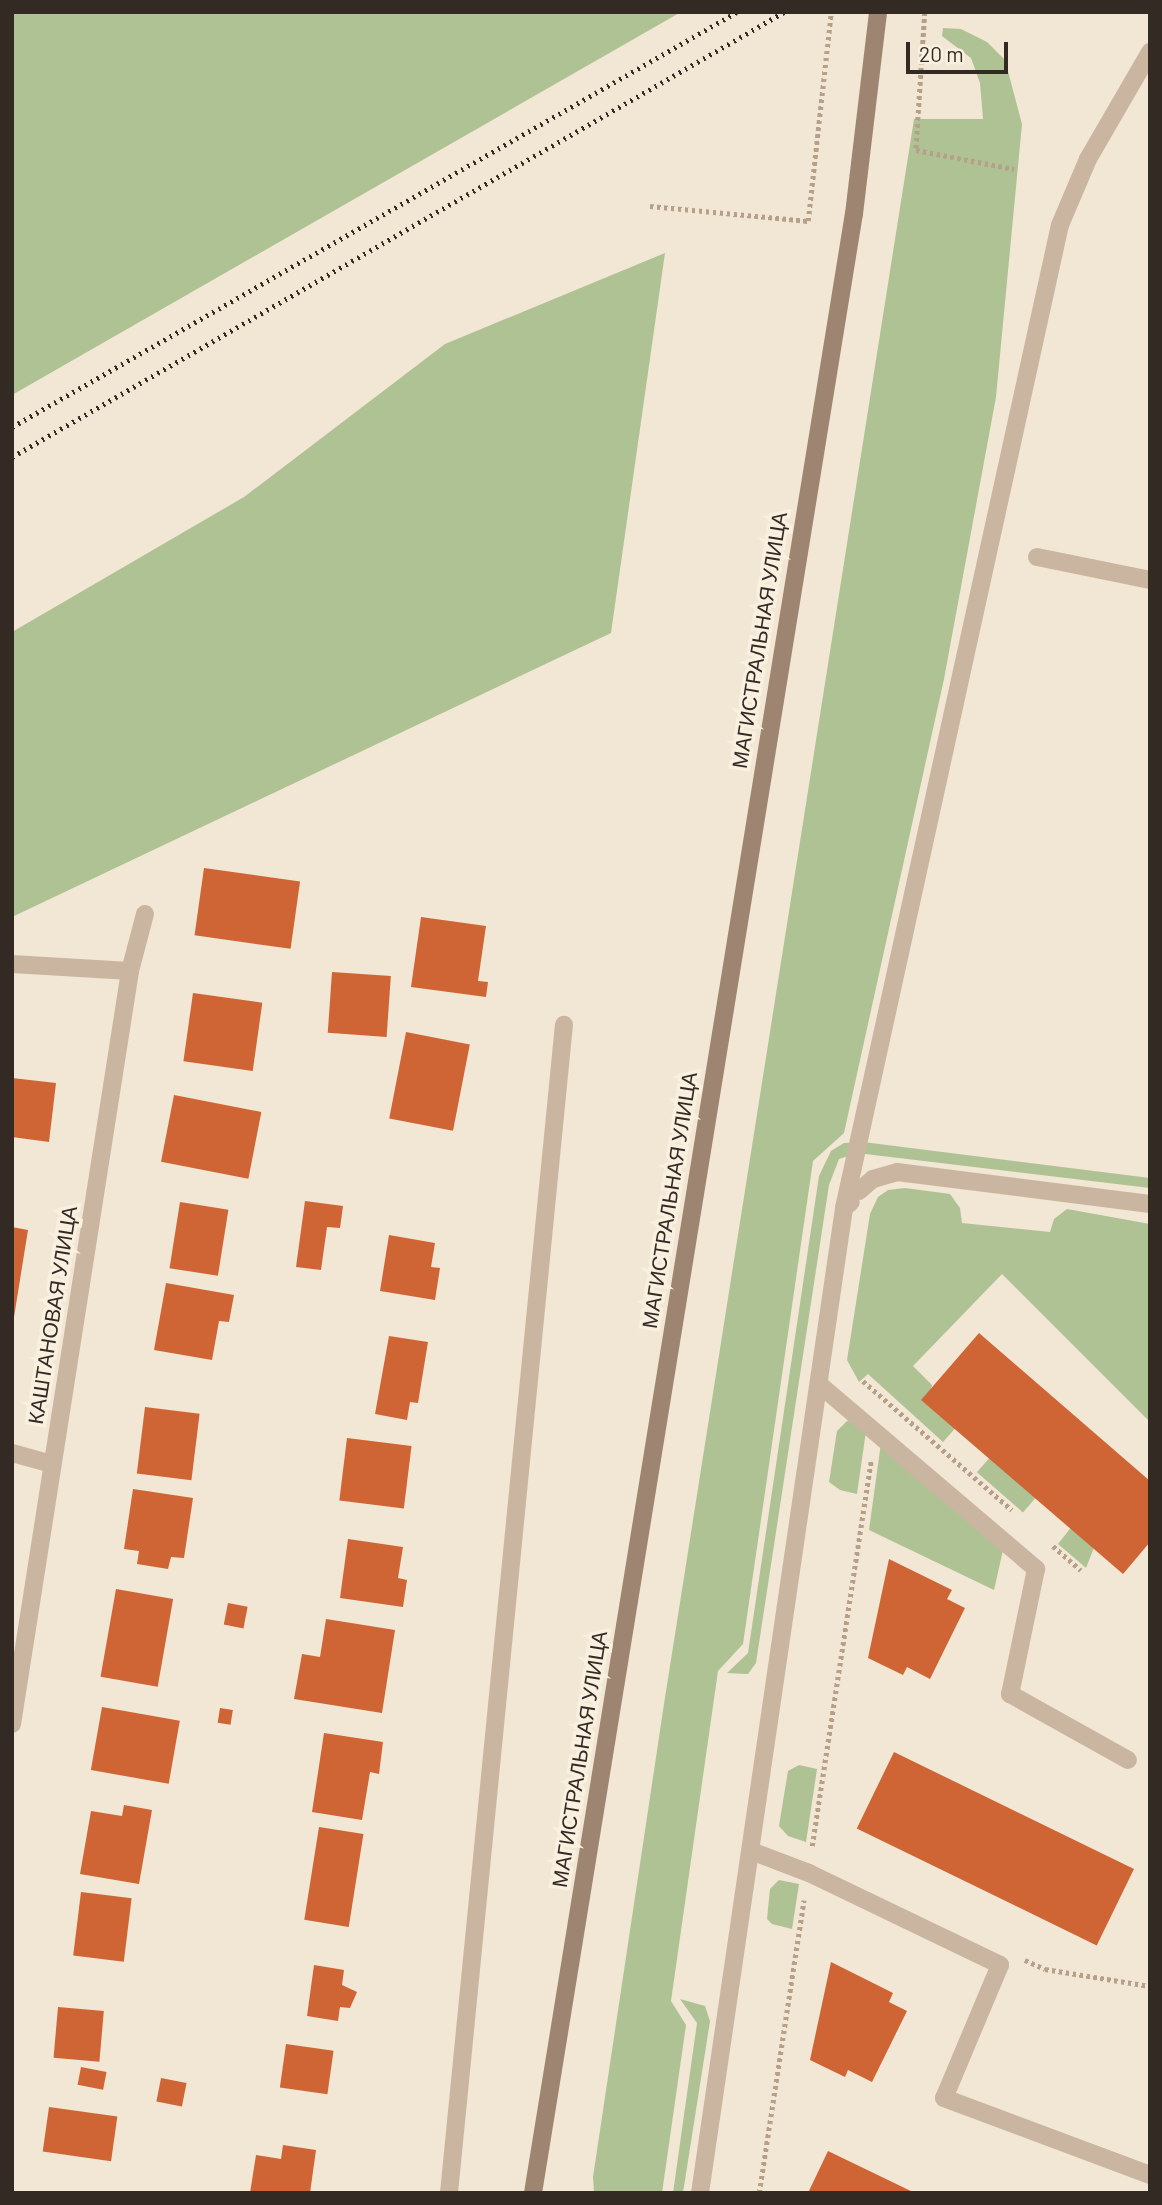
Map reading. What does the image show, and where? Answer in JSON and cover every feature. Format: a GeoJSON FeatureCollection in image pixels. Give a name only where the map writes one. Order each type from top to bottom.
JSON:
{"type":"FeatureCollection","features":[{"type":"Feature","properties":{"kind":"main road","name":"МАГИСТРАЛЬНАЯ УЛИЦА"},"geometry":{"type":"LineString","coordinates":[[533,2193],[854,214],[878,12]]}},
{"type":"Feature","properties":{"kind":"street"},"geometry":{"type":"LineString","coordinates":[[701,2193],[844,1208],[1060,225],[1088,159],[1150,52]]}},
{"type":"Feature","properties":{"kind":"street"},"geometry":{"type":"LineString","coordinates":[[1037,557],[1150,580]]}},
{"type":"Feature","properties":{"kind":"street","name":"КАШТАНОВАЯ УЛИЦА"},"geometry":{"type":"LineString","coordinates":[[12,1724],[130,971],[145,914]]}},
{"type":"Feature","properties":{"kind":"street"},"geometry":{"type":"LineString","coordinates":[[12,964],[130,971]]}},
{"type":"Feature","properties":{"kind":"street"},"geometry":{"type":"LineString","coordinates":[[449,2193],[564,1025]]}},
{"type":"Feature","properties":{"kind":"street"},"geometry":{"type":"LineString","coordinates":[[844,1208],[873,1179],[897,1172],[1150,1204]]}},
{"type":"Feature","properties":{"kind":"street"},"geometry":{"type":"LineString","coordinates":[[820,1385],[1036,1569],[1010,1694],[1128,1760]]}},
{"type":"Feature","properties":{"kind":"street"},"geometry":{"type":"LineString","coordinates":[[12,1453],[52,1464]]}},
{"type":"Feature","properties":{"kind":"street"},"geometry":{"type":"LineString","coordinates":[[751,1851],[808,1873],[1000,1965],[944,2098],[1150,2175]]}},
{"type":"Feature","properties":{"kind":"path"},"geometry":{"type":"LineString","coordinates":[[650,206],[808,220],[831,12]]}},
{"type":"Feature","properties":{"kind":"path"},"geometry":{"type":"LineString","coordinates":[[925,12],[916,150],[1014,169]]}},
{"type":"Feature","properties":{"kind":"path"},"geometry":{"type":"LineString","coordinates":[[863,1381],[1018,1516]]}},
{"type":"Feature","properties":{"kind":"path"},"geometry":{"type":"LineString","coordinates":[[759,2193],[881,1397]]}},
{"type":"Feature","properties":{"kind":"path"},"geometry":{"type":"LineString","coordinates":[[1050,1543],[1081,1570]]}},
{"type":"Feature","properties":{"kind":"green space"},"geometry":{"type":"Polygon","coordinates":[[[12,12],[681,12],[12,395],[12,12]]]}},
{"type":"Feature","properties":{"kind":"green space"},"geometry":{"type":"Polygon","coordinates":[[[943,28],[961,29],[987,42],[1005,60],[1022,124],[996,397],[944,679],[844,1133],[813,1161],[743,1644],[718,1671],[671,2001],[686,2025],[662,2193],[594,2193],[593,2177],[664,1704],[914,119],[983,119],[980,83],[971,58],[942,36],[943,28]]]}},
{"type":"Feature","properties":{"kind":"green space"},"geometry":{"type":"Polygon","coordinates":[[[665,253],[611,633],[12,917],[12,632],[244,497],[445,344],[665,253]]]}},
{"type":"Feature","properties":{"kind":"green space"},"geometry":{"type":"Polygon","coordinates":[[[863,1142],[1150,1178],[1150,1188],[857,1153],[839,1159],[829,1185],[756,1663],[748,1674],[727,1673],[748,1653],[819,1176],[831,1151],[844,1143],[863,1142]]]}},
{"type":"Feature","properties":{"kind":"green space"},"geometry":{"type":"Polygon","coordinates":[[[905,1188],[950,1194],[960,1208],[962,1223],[1050,1232],[1054,1219],[1067,1209],[1150,1224],[1150,1422],[1002,1274],[913,1366],[932,1385],[928,1399],[958,1425],[943,1442],[868,1374],[859,1382],[847,1360],[870,1214],[878,1197],[888,1190],[905,1188]]]}},
{"type":"Feature","properties":{"kind":"green space"},"geometry":{"type":"Polygon","coordinates":[[[847,1421],[858,1422],[866,1431],[857,1494],[840,1490],[829,1482],[837,1431],[847,1421]]]}},
{"type":"Feature","properties":{"kind":"green space"},"geometry":{"type":"Polygon","coordinates":[[[881,1443],[1003,1550],[994,1590],[869,1530],[881,1443]]]}},
{"type":"Feature","properties":{"kind":"green space"},"geometry":{"type":"Polygon","coordinates":[[[992,1455],[1038,1495],[1023,1512],[977,1472],[992,1455]]]}},
{"type":"Feature","properties":{"kind":"green space"},"geometry":{"type":"Polygon","coordinates":[[[1073,1525],[1095,1545],[1086,1568],[1058,1544],[1073,1525]]]}},
{"type":"Feature","properties":{"kind":"green space"},"geometry":{"type":"Polygon","coordinates":[[[799,1765],[817,1769],[806,1842],[788,1836],[779,1826],[788,1771],[799,1765]]]}},
{"type":"Feature","properties":{"kind":"green space"},"geometry":{"type":"Polygon","coordinates":[[[779,1880],[799,1884],[792,1929],[772,1924],[767,1919],[770,1889],[779,1880]]]}},
{"type":"Feature","properties":{"kind":"green space"},"geometry":{"type":"Polygon","coordinates":[[[680,1999],[705,2006],[710,2021],[683,2193],[673,2193],[697,2023],[680,1999]]]}},
{"type":"Feature","properties":{"kind":"building"},"geometry":{"type":"Polygon","coordinates":[[[204,868],[300,881],[291,949],[195,935],[204,868]]]}},
{"type":"Feature","properties":{"kind":"building"},"geometry":{"type":"Polygon","coordinates":[[[421,917],[486,926],[478,981],[488,982],[486,997],[411,987],[421,917]]]}},
{"type":"Feature","properties":{"kind":"building"},"geometry":{"type":"Polygon","coordinates":[[[332,972],[391,976],[387,1037],[328,1033],[332,972]]]}},
{"type":"Feature","properties":{"kind":"building"},"geometry":{"type":"Polygon","coordinates":[[[193,993],[262,1003],[253,1071],[183,1061],[193,993]]]}},
{"type":"Feature","properties":{"kind":"building"},"geometry":{"type":"Polygon","coordinates":[[[406,1032],[470,1044],[453,1131],[389,1118],[406,1032]]]}},
{"type":"Feature","properties":{"kind":"building"},"geometry":{"type":"Polygon","coordinates":[[[12,1078],[56,1083],[49,1142],[12,1137],[12,1078]]]}},
{"type":"Feature","properties":{"kind":"building"},"geometry":{"type":"Polygon","coordinates":[[[174,1095],[261,1112],[248,1179],[161,1162],[174,1095]]]}},
{"type":"Feature","properties":{"kind":"building"},"geometry":{"type":"Polygon","coordinates":[[[305,1201],[343,1206],[340,1228],[327,1227],[321,1270],[296,1267],[305,1201]]]}},
{"type":"Feature","properties":{"kind":"building"},"geometry":{"type":"Polygon","coordinates":[[[180,1202],[228,1210],[218,1276],[170,1268],[180,1202]]]}},
{"type":"Feature","properties":{"kind":"building"},"geometry":{"type":"Polygon","coordinates":[[[12,1227],[28,1230],[14,1317],[12,1317],[12,1227]]]}},
{"type":"Feature","properties":{"kind":"building"},"geometry":{"type":"Polygon","coordinates":[[[389,1235],[435,1243],[431,1267],[440,1268],[435,1300],[380,1291],[389,1235]]]}},
{"type":"Feature","properties":{"kind":"building"},"geometry":{"type":"Polygon","coordinates":[[[166,1283],[234,1295],[229,1322],[219,1321],[212,1360],[154,1350],[166,1283]]]}},
{"type":"Feature","properties":{"kind":"building"},"geometry":{"type":"Polygon","coordinates":[[[979,1333],[1150,1481],[1150,1542],[1123,1574],[921,1400],[979,1333]]]}},
{"type":"Feature","properties":{"kind":"building"},"geometry":{"type":"Polygon","coordinates":[[[389,1336],[428,1342],[418,1403],[410,1402],[407,1420],[375,1414],[389,1336]]]}},
{"type":"Feature","properties":{"kind":"building"},"geometry":{"type":"Polygon","coordinates":[[[145,1407],[200,1414],[191,1480],[137,1474],[145,1407]]]}},
{"type":"Feature","properties":{"kind":"building"},"geometry":{"type":"Polygon","coordinates":[[[347,1438],[412,1446],[404,1508],[339,1501],[347,1438]]]}},
{"type":"Feature","properties":{"kind":"building"},"geometry":{"type":"Polygon","coordinates":[[[133,1489],[193,1498],[184,1558],[171,1557],[168,1569],[137,1564],[139,1551],[124,1549],[133,1489]]]}},
{"type":"Feature","properties":{"kind":"building"},"geometry":{"type":"Polygon","coordinates":[[[348,1539],[403,1547],[398,1578],[407,1580],[403,1607],[340,1598],[348,1539]]]}},
{"type":"Feature","properties":{"kind":"building"},"geometry":{"type":"Polygon","coordinates":[[[889,1559],[952,1590],[947,1599],[965,1608],[930,1679],[907,1667],[903,1675],[868,1658],[889,1559]]]}},
{"type":"Feature","properties":{"kind":"building"},"geometry":{"type":"Polygon","coordinates":[[[116,1589],[173,1599],[158,1687],[101,1677],[116,1589]]]}},
{"type":"Feature","properties":{"kind":"building"},"geometry":{"type":"Polygon","coordinates":[[[228,1603],[248,1607],[243,1628],[224,1625],[228,1603]]]}},
{"type":"Feature","properties":{"kind":"building"},"geometry":{"type":"Polygon","coordinates":[[[326,1619],[395,1630],[382,1713],[294,1699],[302,1654],[320,1657],[326,1619]]]}},
{"type":"Feature","properties":{"kind":"building"},"geometry":{"type":"Polygon","coordinates":[[[102,1707],[180,1721],[169,1784],[91,1770],[102,1707]]]}},
{"type":"Feature","properties":{"kind":"building"},"geometry":{"type":"Polygon","coordinates":[[[220,1708],[233,1710],[230,1725],[218,1723],[220,1708]]]}},
{"type":"Feature","properties":{"kind":"building"},"geometry":{"type":"Polygon","coordinates":[[[324,1733],[383,1742],[379,1774],[370,1772],[362,1820],[312,1812],[324,1733]]]}},
{"type":"Feature","properties":{"kind":"building"},"geometry":{"type":"Polygon","coordinates":[[[894,1752],[1134,1869],[1097,1945],[857,1828],[894,1752]]]}},
{"type":"Feature","properties":{"kind":"building"},"geometry":{"type":"Polygon","coordinates":[[[124,1805],[152,1810],[139,1884],[80,1874],[91,1811],[122,1816],[124,1805]]]}},
{"type":"Feature","properties":{"kind":"building"},"geometry":{"type":"Polygon","coordinates":[[[319,1827],[363,1834],[349,1927],[304,1920],[319,1827]]]}},
{"type":"Feature","properties":{"kind":"building"},"geometry":{"type":"Polygon","coordinates":[[[81,1892],[132,1898],[124,1962],[73,1956],[81,1892]]]}},
{"type":"Feature","properties":{"kind":"building"},"geometry":{"type":"Polygon","coordinates":[[[831,1962],[893,1993],[889,2002],[907,2011],[872,2082],[848,2070],[845,2077],[810,2060],[831,1962]]]}},
{"type":"Feature","properties":{"kind":"building"},"geometry":{"type":"Polygon","coordinates":[[[314,1965],[344,1970],[342,1985],[357,1992],[350,2008],[340,2007],[338,2021],[307,2016],[314,1965]]]}},
{"type":"Feature","properties":{"kind":"building"},"geometry":{"type":"Polygon","coordinates":[[[58,2007],[104,2011],[99,2062],[54,2058],[58,2007]]]}},
{"type":"Feature","properties":{"kind":"building"},"geometry":{"type":"Polygon","coordinates":[[[286,2044],[334,2051],[327,2094],[280,2088],[286,2044]]]}},
{"type":"Feature","properties":{"kind":"building"},"geometry":{"type":"Polygon","coordinates":[[[81,2067],[107,2072],[103,2090],[78,2085],[81,2067]]]}},
{"type":"Feature","properties":{"kind":"building"},"geometry":{"type":"Polygon","coordinates":[[[161,2078],[187,2083],[182,2107],[156,2102],[161,2078]]]}},
{"type":"Feature","properties":{"kind":"building"},"geometry":{"type":"Polygon","coordinates":[[[49,2107],[117,2117],[111,2161],[43,2152],[49,2107]]]}},
{"type":"Feature","properties":{"kind":"building"},"geometry":{"type":"Polygon","coordinates":[[[283,2145],[316,2150],[310,2193],[250,2193],[256,2155],[281,2159],[283,2145]]]}},
{"type":"Feature","properties":{"kind":"building"},"geometry":{"type":"Polygon","coordinates":[[[828,2151],[915,2193],[808,2193],[828,2151]]]}},
{"type":"Feature","properties":{"kind":"railway"},"geometry":{"type":"LineString","coordinates":[[12,427],[737,12]]}},
{"type":"Feature","properties":{"kind":"railway"},"geometry":{"type":"LineString","coordinates":[[12,457],[784,12]]}}]}
